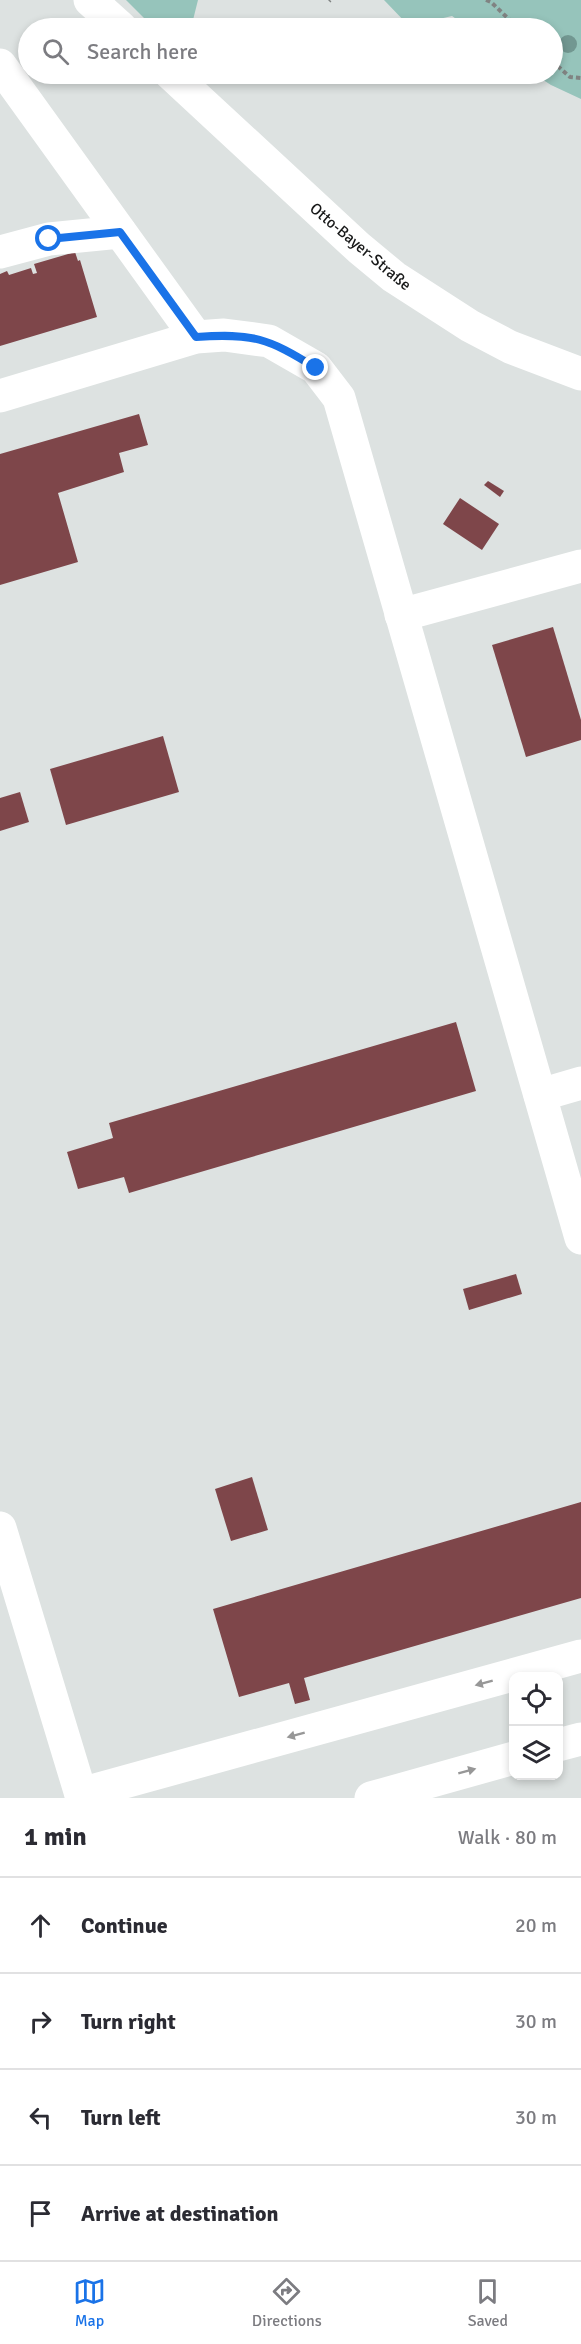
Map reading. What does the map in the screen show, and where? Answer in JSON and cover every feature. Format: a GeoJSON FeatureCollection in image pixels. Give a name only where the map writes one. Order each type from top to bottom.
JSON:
{"type":"FeatureCollection","features":[{"type":"Feature","properties":{"kind":"street"},"geometry":{"type":"LineString","coordinates":[[90,0],[110,18]]}},
{"type":"Feature","properties":{"kind":"street"},"geometry":{"type":"LineString","coordinates":[[0,65],[196,337]]}},
{"type":"Feature","properties":{"kind":"street","name":"Otto-Bayer-Straße"},"geometry":{"type":"LineString","coordinates":[[182,84],[359,248],[394,277],[431,303],[510,347],[581,374]]}},
{"type":"Feature","properties":{"kind":"street"},"geometry":{"type":"LineString","coordinates":[[0,252],[49,239],[120,232]]}},
{"type":"Feature","properties":{"kind":"street"},"geometry":{"type":"LineString","coordinates":[[0,396],[196,337],[224,335],[268,341],[316,368],[339,398],[581,1238]]}},
{"type":"Feature","properties":{"kind":"street"},"geometry":{"type":"LineString","coordinates":[[401,615],[581,566]]}},
{"type":"Feature","properties":{"kind":"street"},"geometry":{"type":"LineString","coordinates":[[540,1095],[581,1083]]}},
{"type":"Feature","properties":{"kind":"street"},"geometry":{"type":"LineString","coordinates":[[0,1528],[81,1796],[581,1656]]}},
{"type":"Feature","properties":{"kind":"street"},"geometry":{"type":"LineString","coordinates":[[563,1744],[581,1739]]}},
{"type":"Feature","properties":{"kind":"street"},"geometry":{"type":"LineString","coordinates":[[371,1798],[435,1789],[509,1760]]}},
{"type":"Feature","properties":{"kind":"path"},"geometry":{"type":"LineString","coordinates":[[486,0],[508,18]]}},
{"type":"Feature","properties":{"kind":"path"},"geometry":{"type":"LineString","coordinates":[[563,71],[570,77],[581,78]]}},
{"type":"Feature","properties":{"kind":"green space"},"geometry":{"type":"Polygon","coordinates":[[[126,0],[198,0],[194,18],[144,18],[126,0]]]}},
{"type":"Feature","properties":{"kind":"green space"},"geometry":{"type":"Polygon","coordinates":[[[384,0],[581,0],[581,99],[549,84],[563,84],[563,18],[455,18],[452,16],[401,18],[384,0]]]}},
{"type":"Feature","properties":{"kind":"building"},"geometry":{"type":"Polygon","coordinates":[[[75,252],[78,261],[80,260],[97,317],[0,346],[0,274],[7,271],[9,275],[31,268],[33,274],[37,273],[34,264],[75,252]]]}},
{"type":"Feature","properties":{"kind":"building"},"geometry":{"type":"Polygon","coordinates":[[[139,414],[148,445],[119,453],[124,472],[58,493],[78,562],[0,585],[0,454],[139,414]]]}},
{"type":"Feature","properties":{"kind":"building"},"geometry":{"type":"Polygon","coordinates":[[[488,481],[504,491],[500,497],[484,485],[488,481]]]}},
{"type":"Feature","properties":{"kind":"building"},"geometry":{"type":"Polygon","coordinates":[[[460,498],[499,524],[482,550],[443,524],[460,498]]]}},
{"type":"Feature","properties":{"kind":"building"},"geometry":{"type":"Polygon","coordinates":[[[553,627],[581,720],[581,740],[526,757],[492,645],[553,627]]]}},
{"type":"Feature","properties":{"kind":"building"},"geometry":{"type":"Polygon","coordinates":[[[163,736],[179,792],[66,825],[50,769],[163,736]]]}},
{"type":"Feature","properties":{"kind":"building"},"geometry":{"type":"Polygon","coordinates":[[[20,792],[29,822],[0,831],[0,798],[20,792]]]}},
{"type":"Feature","properties":{"kind":"building"},"geometry":{"type":"Polygon","coordinates":[[[456,1022],[476,1091],[129,1193],[124,1177],[78,1189],[67,1152],[113,1138],[109,1123],[456,1022]]]}},
{"type":"Feature","properties":{"kind":"building"},"geometry":{"type":"Polygon","coordinates":[[[516,1274],[522,1294],[469,1310],[463,1289],[516,1274]]]}},
{"type":"Feature","properties":{"kind":"building"},"geometry":{"type":"Polygon","coordinates":[[[252,1477],[268,1530],[231,1541],[215,1489],[252,1477]]]}},
{"type":"Feature","properties":{"kind":"building"},"geometry":{"type":"Polygon","coordinates":[[[581,1502],[581,1598],[304,1678],[310,1700],[295,1704],[289,1683],[239,1697],[213,1609],[581,1502]]]}},
{"type":"Feature","properties":{"kind":"route"},"geometry":{"type":"LineString","coordinates":[[49,239],[120,232],[196,337],[224,335],[268,341],[316,368]]}}]}
